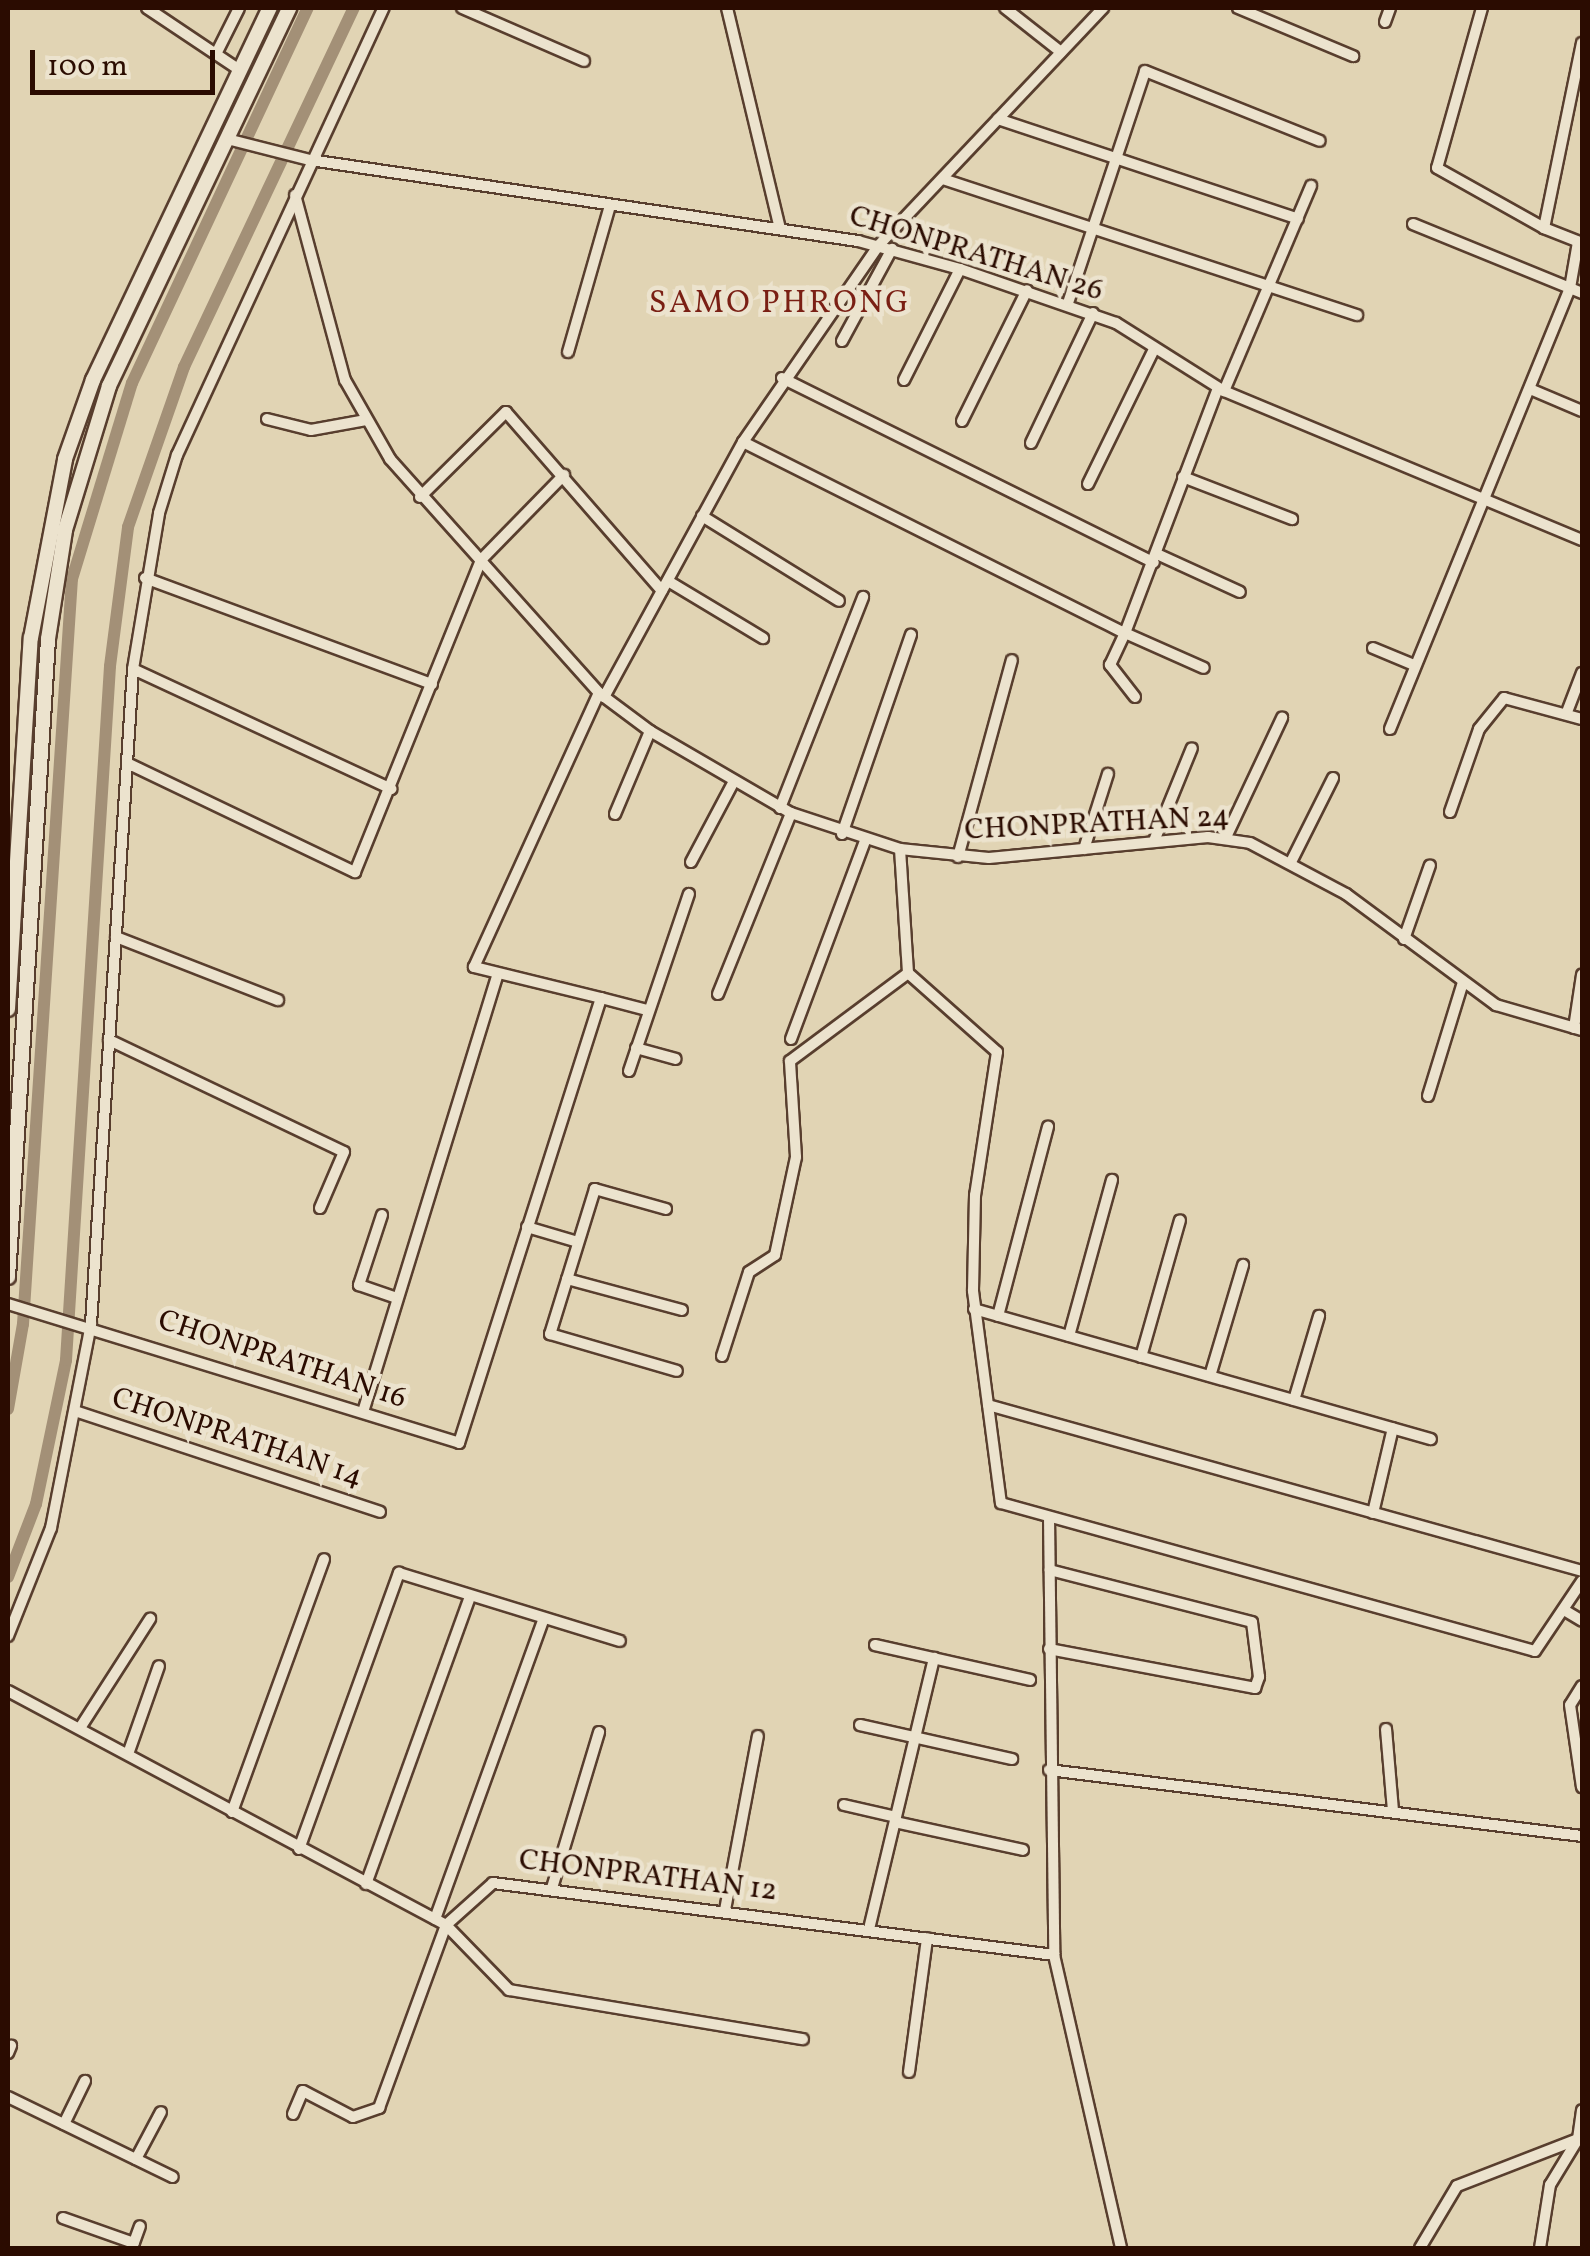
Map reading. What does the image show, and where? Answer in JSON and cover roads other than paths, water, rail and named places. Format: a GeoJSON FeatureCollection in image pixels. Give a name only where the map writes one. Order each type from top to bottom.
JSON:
{"type":"FeatureCollection","features":[{"type":"Feature","properties":{"kind":"street"},"geometry":{"type":"LineString","coordinates":[[147,8],[241,71]]}},
{"type":"Feature","properties":{"kind":"street"},"geometry":{"type":"LineString","coordinates":[[216,54],[239,8]]}},
{"type":"Feature","properties":{"kind":"street"},"geometry":{"type":"LineString","coordinates":[[8,1009],[31,638],[48,526],[93,380],[270,8]]}},
{"type":"Feature","properties":{"kind":"street"},"geometry":{"type":"LineString","coordinates":[[8,1277],[61,547],[109,386],[289,8]]}},
{"type":"Feature","properties":{"kind":"street"},"geometry":{"type":"LineString","coordinates":[[8,1636],[52,1528],[78,1412],[90,1324],[126,763],[133,670],[146,578],[177,455],[294,194],[384,8]]}},
{"type":"Feature","properties":{"kind":"street"},"geometry":{"type":"LineString","coordinates":[[462,8],[584,60]]}},
{"type":"Feature","properties":{"kind":"street"},"geometry":{"type":"LineString","coordinates":[[727,8],[780,229]]}},
{"type":"Feature","properties":{"kind":"street"},"geometry":{"type":"LineString","coordinates":[[1005,8],[1061,52]]}},
{"type":"Feature","properties":{"kind":"street"},"geometry":{"type":"LineString","coordinates":[[646,1010],[474,967],[601,695],[782,378],[878,246],[1103,8]]}},
{"type":"Feature","properties":{"kind":"street"},"geometry":{"type":"LineString","coordinates":[[1238,8],[1353,56]]}},
{"type":"Feature","properties":{"kind":"street"},"geometry":{"type":"LineString","coordinates":[[1385,22],[1390,8]]}},
{"type":"Feature","properties":{"kind":"street"},"geometry":{"type":"LineString","coordinates":[[1390,729],[1570,288],[1580,243],[1544,228],[1436,168],[1482,8]]}},
{"type":"Feature","properties":{"kind":"street"},"geometry":{"type":"LineString","coordinates":[[1544,228],[1582,43]]}},
{"type":"Feature","properties":{"kind":"street"},"geometry":{"type":"LineString","coordinates":[[1068,303],[1145,71],[1320,142]]}},
{"type":"Feature","properties":{"kind":"street"},"geometry":{"type":"LineString","coordinates":[[998,119],[1298,219]]}},
{"type":"Feature","properties":{"kind":"street"},"geometry":{"type":"LineString","coordinates":[[211,133],[228,139]]}},
{"type":"Feature","properties":{"kind":"street","name":"CHONPRATHAN 26"},"geometry":{"type":"LineString","coordinates":[[228,139],[310,160],[878,246],[960,269],[1094,314],[1221,389],[1582,540]]}},
{"type":"Feature","properties":{"kind":"street"},"geometry":{"type":"LineString","coordinates":[[943,179],[1357,315]]}},
{"type":"Feature","properties":{"kind":"street"},"geometry":{"type":"LineString","coordinates":[[1135,698],[1110,665],[1156,559],[1183,477],[1273,285],[1311,186]]}},
{"type":"Feature","properties":{"kind":"street","name":"CHONPRATHAN 24"},"geometry":{"type":"LineString","coordinates":[[294,194],[345,380],[366,420],[420,497],[601,695],[650,731],[786,811],[842,834],[900,850],[958,857],[1226,837],[1291,862],[1496,1005],[1578,1029]]}},
{"type":"Feature","properties":{"kind":"street"},"geometry":{"type":"LineString","coordinates":[[568,352],[610,206]]}},
{"type":"Feature","properties":{"kind":"street"},"geometry":{"type":"LineString","coordinates":[[1414,224],[1582,293]]}},
{"type":"Feature","properties":{"kind":"street"},"geometry":{"type":"LineString","coordinates":[[842,341],[892,249]]}},
{"type":"Feature","properties":{"kind":"street"},"geometry":{"type":"LineString","coordinates":[[904,380],[960,269]]}},
{"type":"Feature","properties":{"kind":"street"},"geometry":{"type":"LineString","coordinates":[[962,421],[1028,290]]}},
{"type":"Feature","properties":{"kind":"street"},"geometry":{"type":"LineString","coordinates":[[1032,443],[1094,314]]}},
{"type":"Feature","properties":{"kind":"street"},"geometry":{"type":"LineString","coordinates":[[1088,484],[1154,349]]}},
{"type":"Feature","properties":{"kind":"street"},"geometry":{"type":"LineString","coordinates":[[782,378],[1156,559],[1240,592]]}},
{"type":"Feature","properties":{"kind":"street"},"geometry":{"type":"LineString","coordinates":[[1530,390],[1582,411]]}},
{"type":"Feature","properties":{"kind":"street"},"geometry":{"type":"LineString","coordinates":[[420,497],[506,412],[665,586],[763,638]]}},
{"type":"Feature","properties":{"kind":"street"},"geometry":{"type":"LineString","coordinates":[[267,419],[311,430],[366,420]]}},
{"type":"Feature","properties":{"kind":"street"},"geometry":{"type":"LineString","coordinates":[[743,442],[1125,633],[1204,668]]}},
{"type":"Feature","properties":{"kind":"street"},"geometry":{"type":"LineString","coordinates":[[126,763],[355,872],[481,560],[564,475]]}},
{"type":"Feature","properties":{"kind":"street"},"geometry":{"type":"LineString","coordinates":[[1183,477],[1292,519]]}},
{"type":"Feature","properties":{"kind":"street"},"geometry":{"type":"LineString","coordinates":[[702,516],[838,602]]}},
{"type":"Feature","properties":{"kind":"street"},"geometry":{"type":"LineString","coordinates":[[146,578],[432,684]]}},
{"type":"Feature","properties":{"kind":"street"},"geometry":{"type":"LineString","coordinates":[[718,994],[863,597]]}},
{"type":"Feature","properties":{"kind":"street"},"geometry":{"type":"LineString","coordinates":[[842,834],[911,635]]}},
{"type":"Feature","properties":{"kind":"street"},"geometry":{"type":"LineString","coordinates":[[1372,648],[1414,665]]}},
{"type":"Feature","properties":{"kind":"street"},"geometry":{"type":"LineString","coordinates":[[958,857],[1012,660]]}},
{"type":"Feature","properties":{"kind":"street"},"geometry":{"type":"LineString","coordinates":[[133,670],[390,790]]}},
{"type":"Feature","properties":{"kind":"street"},"geometry":{"type":"LineString","coordinates":[[1567,712],[1582,673]]}},
{"type":"Feature","properties":{"kind":"street"},"geometry":{"type":"LineString","coordinates":[[1450,812],[1478,730],[1504,698],[1582,718]]}},
{"type":"Feature","properties":{"kind":"street"},"geometry":{"type":"LineString","coordinates":[[1226,837],[1282,718]]}},
{"type":"Feature","properties":{"kind":"street"},"geometry":{"type":"LineString","coordinates":[[614,814],[650,731]]}},
{"type":"Feature","properties":{"kind":"street"},"geometry":{"type":"LineString","coordinates":[[1154,841],[1192,748]]}},
{"type":"Feature","properties":{"kind":"street"},"geometry":{"type":"LineString","coordinates":[[1084,849],[1108,774]]}},
{"type":"Feature","properties":{"kind":"street"},"geometry":{"type":"LineString","coordinates":[[1291,862],[1333,778]]}},
{"type":"Feature","properties":{"kind":"street"},"geometry":{"type":"LineString","coordinates":[[691,862],[734,781]]}},
{"type":"Feature","properties":{"kind":"street"},"geometry":{"type":"LineString","coordinates":[[792,1039],[865,841]]}},
{"type":"Feature","properties":{"kind":"street"},"geometry":{"type":"LineString","coordinates":[[900,850],[908,973],[998,1052],[975,1194],[974,1309],[1000,1503],[1535,1652],[1582,1581]]}},
{"type":"Feature","properties":{"kind":"street"},"geometry":{"type":"LineString","coordinates":[[1404,939],[1430,865]]}},
{"type":"Feature","properties":{"kind":"street"},"geometry":{"type":"LineString","coordinates":[[629,1070],[646,1010],[689,894]]}},
{"type":"Feature","properties":{"kind":"street"},"geometry":{"type":"LineString","coordinates":[[116,937],[278,1000]]}},
{"type":"Feature","properties":{"kind":"street"},"geometry":{"type":"LineString","coordinates":[[722,1356],[749,1272],[775,1255],[796,1157],[790,1060],[908,973]]}},
{"type":"Feature","properties":{"kind":"street"},"geometry":{"type":"LineString","coordinates":[[363,1412],[498,974]]}},
{"type":"Feature","properties":{"kind":"street"},"geometry":{"type":"LineString","coordinates":[[1578,1029],[1582,976]]}},
{"type":"Feature","properties":{"kind":"street"},"geometry":{"type":"LineString","coordinates":[[1428,1096],[1463,982]]}},
{"type":"Feature","properties":{"kind":"street"},"geometry":{"type":"LineString","coordinates":[[578,1242],[528,1226],[601,998]]}},
{"type":"Feature","properties":{"kind":"street"},"geometry":{"type":"LineString","coordinates":[[109,1040],[344,1152],[320,1208]]}},
{"type":"Feature","properties":{"kind":"street"},"geometry":{"type":"LineString","coordinates":[[636,1048],[676,1059]]}},
{"type":"Feature","properties":{"kind":"street"},"geometry":{"type":"LineString","coordinates":[[998,1316],[1048,1127]]}},
{"type":"Feature","properties":{"kind":"street"},"geometry":{"type":"LineString","coordinates":[[1069,1336],[1112,1180]]}},
{"type":"Feature","properties":{"kind":"street"},"geometry":{"type":"LineString","coordinates":[[666,1209],[594,1188],[550,1334],[677,1371]]}},
{"type":"Feature","properties":{"kind":"street"},"geometry":{"type":"LineString","coordinates":[[382,1215],[359,1286],[398,1298]]}},
{"type":"Feature","properties":{"kind":"street"},"geometry":{"type":"LineString","coordinates":[[1141,1356],[1180,1220]]}},
{"type":"Feature","properties":{"kind":"street","name":"CHONPRATHAN 16"},"geometry":{"type":"LineString","coordinates":[[8,1304],[90,1324],[458,1444],[528,1226]]}},
{"type":"Feature","properties":{"kind":"street"},"geometry":{"type":"LineString","coordinates":[[1210,1376],[1243,1265]]}},
{"type":"Feature","properties":{"kind":"street"},"geometry":{"type":"LineString","coordinates":[[566,1279],[682,1310]]}},
{"type":"Feature","properties":{"kind":"street"},"geometry":{"type":"LineString","coordinates":[[974,1309],[1431,1439]]}},
{"type":"Feature","properties":{"kind":"street"},"geometry":{"type":"LineString","coordinates":[[1294,1400],[1319,1316]]}},
{"type":"Feature","properties":{"kind":"street"},"geometry":{"type":"LineString","coordinates":[[988,1405],[1582,1571]]}},
{"type":"Feature","properties":{"kind":"street","name":"CHONPRATHAN 14"},"geometry":{"type":"LineString","coordinates":[[78,1412],[380,1512]]}},
{"type":"Feature","properties":{"kind":"street"},"geometry":{"type":"LineString","coordinates":[[1373,1513],[1393,1428]]}},
{"type":"Feature","properties":{"kind":"street"},"geometry":{"type":"LineString","coordinates":[[1049,1516],[1054,1956],[1121,2248]]}},
{"type":"Feature","properties":{"kind":"street"},"geometry":{"type":"LineString","coordinates":[[232,1812],[324,1559]]}},
{"type":"Feature","properties":{"kind":"street"},"geometry":{"type":"LineString","coordinates":[[1049,1649],[1255,1688],[1259,1678],[1252,1622],[1050,1570]]}},
{"type":"Feature","properties":{"kind":"street"},"geometry":{"type":"LineString","coordinates":[[299,1849],[400,1573],[620,1641]]}},
{"type":"Feature","properties":{"kind":"street"},"geometry":{"type":"LineString","coordinates":[[366,1884],[470,1597]]}},
{"type":"Feature","properties":{"kind":"street"},"geometry":{"type":"LineString","coordinates":[[1564,1610],[1582,1621]]}},
{"type":"Feature","properties":{"kind":"street"},"geometry":{"type":"LineString","coordinates":[[434,1919],[544,1618]]}},
{"type":"Feature","properties":{"kind":"street"},"geometry":{"type":"LineString","coordinates":[[80,1728],[150,1619]]}},
{"type":"Feature","properties":{"kind":"street"},"geometry":{"type":"LineString","coordinates":[[875,1645],[1030,1680]]}},
{"type":"Feature","properties":{"kind":"street"},"geometry":{"type":"LineString","coordinates":[[869,1929],[934,1658]]}},
{"type":"Feature","properties":{"kind":"street"},"geometry":{"type":"LineString","coordinates":[[128,1754],[159,1666]]}},
{"type":"Feature","properties":{"kind":"street"},"geometry":{"type":"LineString","coordinates":[[1582,1686],[1570,1705],[1582,1787]]}},
{"type":"Feature","properties":{"kind":"street"},"geometry":{"type":"LineString","coordinates":[[8,1692],[446,1925],[509,1990],[803,2039]]}},
{"type":"Feature","properties":{"kind":"street"},"geometry":{"type":"LineString","coordinates":[[860,1725],[1012,1759]]}},
{"type":"Feature","properties":{"kind":"street"},"geometry":{"type":"LineString","coordinates":[[1386,1729],[1393,1810]]}},
{"type":"Feature","properties":{"kind":"street"},"geometry":{"type":"LineString","coordinates":[[552,1888],[600,1732]]}},
{"type":"Feature","properties":{"kind":"street"},"geometry":{"type":"LineString","coordinates":[[725,1910],[758,1736]]}},
{"type":"Feature","properties":{"kind":"street"},"geometry":{"type":"LineString","coordinates":[[1049,1770],[1582,1836]]}},
{"type":"Feature","properties":{"kind":"street"},"geometry":{"type":"LineString","coordinates":[[844,1805],[1022,1850]]}},
{"type":"Feature","properties":{"kind":"street","name":"CHONPRATHAN 12"},"geometry":{"type":"LineString","coordinates":[[446,1925],[493,1882],[1054,1956]]}},
{"type":"Feature","properties":{"kind":"street"},"geometry":{"type":"LineString","coordinates":[[293,2114],[304,2091],[353,2117],[379,2108],[446,1925]]}},
{"type":"Feature","properties":{"kind":"street"},"geometry":{"type":"LineString","coordinates":[[908,2072],[927,1938]]}},
{"type":"Feature","properties":{"kind":"street"},"geometry":{"type":"LineString","coordinates":[[64,2124],[85,2081]]}},
{"type":"Feature","properties":{"kind":"street"},"geometry":{"type":"LineString","coordinates":[[8,2097],[173,2177]]}},
{"type":"Feature","properties":{"kind":"street"},"geometry":{"type":"LineString","coordinates":[[1540,2248],[1550,2185],[1578,2139],[1582,2110]]}},
{"type":"Feature","properties":{"kind":"street"},"geometry":{"type":"LineString","coordinates":[[136,2159],[161,2112]]}},
{"type":"Feature","properties":{"kind":"street"},"geometry":{"type":"LineString","coordinates":[[1420,2248],[1457,2186],[1578,2139]]}},
{"type":"Feature","properties":{"kind":"street"},"geometry":{"type":"LineString","coordinates":[[63,2218],[133,2246],[140,2226]]}},
{"type":"Feature","properties":{"kind":"waterway"},"geometry":{"type":"LineString","coordinates":[[8,1409],[23,1324],[72,579],[132,383],[308,8]]}},
{"type":"Feature","properties":{"kind":"waterway"},"geometry":{"type":"LineString","coordinates":[[8,1577],[36,1504],[66,1360],[110,666],[128,527],[184,367],[354,8]]}},
{"type":"Feature","properties":{"kind":"district","name":"SAMO PHRONG"},"geometry":{"type":"Point","coordinates":[780,304]}}]}
